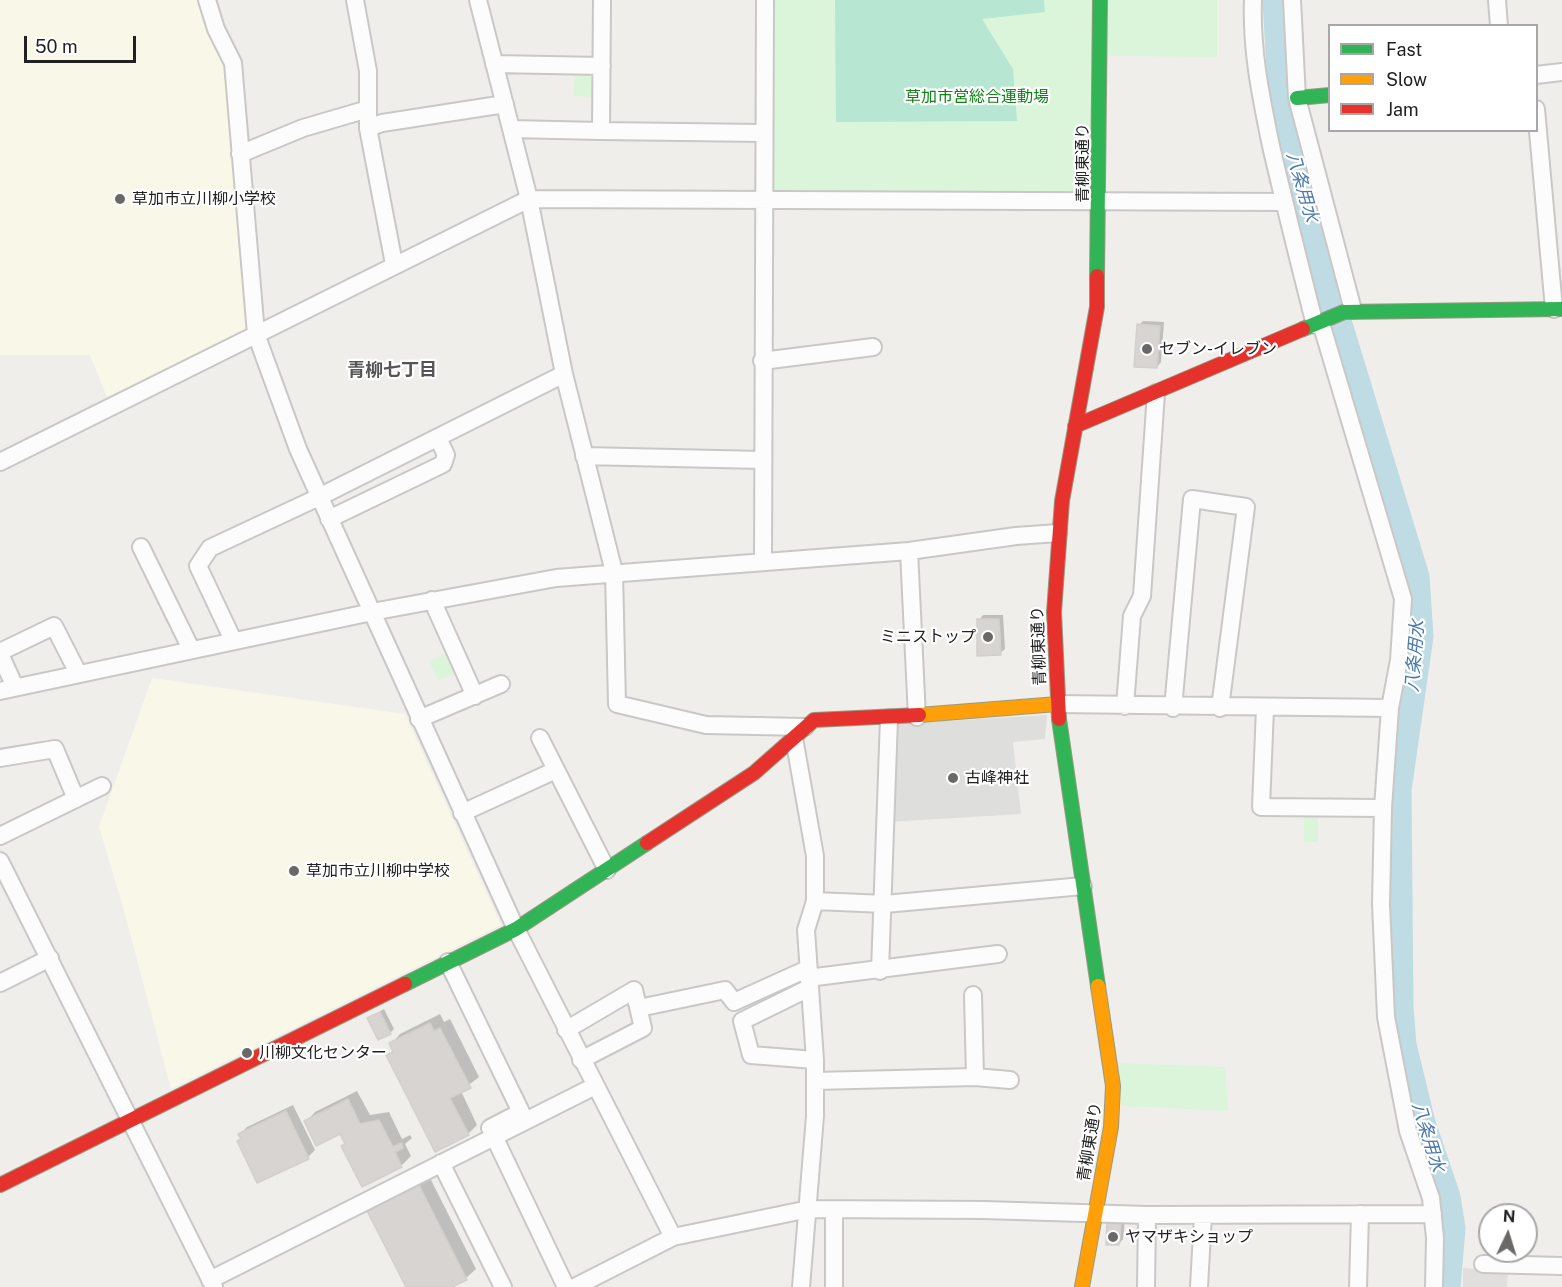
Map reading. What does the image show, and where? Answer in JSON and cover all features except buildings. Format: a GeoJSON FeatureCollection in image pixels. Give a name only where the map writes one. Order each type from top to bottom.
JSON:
{"type":"FeatureCollection","features":[{"type":"Feature","properties":{"kind":"street"},"geometry":{"type":"LineString","coordinates":[[207,0],[216,29],[233,63],[256,334],[298,449],[516,929],[672,1237]]}},
{"type":"Feature","properties":{"kind":"street"},"geometry":{"type":"LineString","coordinates":[[355,0],[368,70],[368,128],[394,264]]}},
{"type":"Feature","properties":{"kind":"street"},"geometry":{"type":"LineString","coordinates":[[478,0],[529,199],[564,374],[614,572],[617,704],[705,725],[800,732]]}},
{"type":"Feature","properties":{"kind":"street"},"geometry":{"type":"LineString","coordinates":[[601,131],[602,0]]}},
{"type":"Feature","properties":{"kind":"street"},"geometry":{"type":"LineString","coordinates":[[763,561],[765,0]]}},
{"type":"Feature","properties":{"kind":"street","name":"青柳東通り"},"geometry":{"type":"LineString","coordinates":[[1082,1287],[1111,1127],[1113,1086],[1058,704],[1054,612],[1058,533],[1075,426],[1095,327],[1099,203],[1100,0]]}},
{"type":"Feature","properties":{"kind":"street"},"geometry":{"type":"LineString","coordinates":[[1253,0],[1252,25],[1258,84],[1284,202],[1318,324],[1403,600],[1399,660],[1390,708],[1383,808],[1382,904],[1388,1040],[1408,1131],[1429,1191],[1434,1287]]}},
{"type":"Feature","properties":{"kind":"street"},"geometry":{"type":"LineString","coordinates":[[1292,0],[1298,99],[1349,311]]}},
{"type":"Feature","properties":{"kind":"street"},"geometry":{"type":"LineString","coordinates":[[1497,0],[1499,24]]}},
{"type":"Feature","properties":{"kind":"street"},"geometry":{"type":"LineString","coordinates":[[494,64],[602,66]]}},
{"type":"Feature","properties":{"kind":"street"},"geometry":{"type":"LineString","coordinates":[[1538,75],[1562,72]]}},
{"type":"Feature","properties":{"kind":"street"},"geometry":{"type":"LineString","coordinates":[[1298,99],[1328,95]]}},
{"type":"Feature","properties":{"kind":"street"},"geometry":{"type":"LineString","coordinates":[[368,128],[382,123],[505,104]]}},
{"type":"Feature","properties":{"kind":"street"},"geometry":{"type":"LineString","coordinates":[[240,154],[303,128],[368,109]]}},
{"type":"Feature","properties":{"kind":"street"},"geometry":{"type":"LineString","coordinates":[[1075,426],[1349,311],[1558,309],[1538,127]]}},
{"type":"Feature","properties":{"kind":"street"},"geometry":{"type":"LineString","coordinates":[[511,129],[763,133]]}},
{"type":"Feature","properties":{"kind":"street"},"geometry":{"type":"LineString","coordinates":[[0,462],[394,264],[529,199],[1284,202]]}},
{"type":"Feature","properties":{"kind":"street"},"geometry":{"type":"LineString","coordinates":[[762,361],[873,347]]}},
{"type":"Feature","properties":{"kind":"street"},"geometry":{"type":"LineString","coordinates":[[233,640],[198,566],[210,548],[319,497],[564,374]]}},
{"type":"Feature","properties":{"kind":"street"},"geometry":{"type":"LineString","coordinates":[[1125,706],[1132,616],[1142,596],[1156,393]]}},
{"type":"Feature","properties":{"kind":"street"},"geometry":{"type":"LineString","coordinates":[[329,519],[442,464],[446,455],[438,438]]}},
{"type":"Feature","properties":{"kind":"street"},"geometry":{"type":"LineString","coordinates":[[584,456],[762,460]]}},
{"type":"Feature","properties":{"kind":"street"},"geometry":{"type":"LineString","coordinates":[[1173,708],[1192,499],[1246,507],[1220,708]]}},
{"type":"Feature","properties":{"kind":"street"},"geometry":{"type":"LineString","coordinates":[[78,674],[54,626],[0,653],[8,689],[78,674],[233,640],[556,578],[909,551],[1016,536],[1058,533]]}},
{"type":"Feature","properties":{"kind":"street"},"geometry":{"type":"LineString","coordinates":[[141,547],[191,649]]}},
{"type":"Feature","properties":{"kind":"street"},"geometry":{"type":"LineString","coordinates":[[909,551],[917,717]]}},
{"type":"Feature","properties":{"kind":"street"},"geometry":{"type":"LineString","coordinates":[[432,600],[475,696]]}},
{"type":"Feature","properties":{"kind":"street"},"geometry":{"type":"LineString","coordinates":[[419,719],[501,684]]}},
{"type":"Feature","properties":{"kind":"street"},"geometry":{"type":"LineString","coordinates":[[0,1185],[516,929],[754,773],[800,732],[825,718],[917,717],[1058,704],[1173,708],[1390,708]]}},
{"type":"Feature","properties":{"kind":"street"},"geometry":{"type":"LineString","coordinates":[[1265,708],[1261,807],[1383,808]]}},
{"type":"Feature","properties":{"kind":"street"},"geometry":{"type":"LineString","coordinates":[[880,970],[889,718]]}},
{"type":"Feature","properties":{"kind":"street"},"geometry":{"type":"LineString","coordinates":[[800,732],[814,856],[814,901],[806,930],[815,1060],[809,1209],[801,1287]]}},
{"type":"Feature","properties":{"kind":"street"},"geometry":{"type":"LineString","coordinates":[[540,738],[607,870]]}},
{"type":"Feature","properties":{"kind":"street"},"geometry":{"type":"LineString","coordinates":[[0,758],[55,749],[75,799]]}},
{"type":"Feature","properties":{"kind":"street"},"geometry":{"type":"LineString","coordinates":[[462,813],[556,770]]}},
{"type":"Feature","properties":{"kind":"street"},"geometry":{"type":"LineString","coordinates":[[0,836],[102,786]]}},
{"type":"Feature","properties":{"kind":"street"},"geometry":{"type":"LineString","coordinates":[[0,861],[212,1283],[441,1163],[595,1086]]}},
{"type":"Feature","properties":{"kind":"street"},"geometry":{"type":"LineString","coordinates":[[814,901],[882,904],[1083,886]]}},
{"type":"Feature","properties":{"kind":"street"},"geometry":{"type":"LineString","coordinates":[[639,1008],[725,990],[734,1002],[808,978],[998,954]]}},
{"type":"Feature","properties":{"kind":"street"},"geometry":{"type":"LineString","coordinates":[[0,983],[50,958]]}},
{"type":"Feature","properties":{"kind":"street"},"geometry":{"type":"LineString","coordinates":[[448,962],[521,1112],[490,1128],[567,1287]]}},
{"type":"Feature","properties":{"kind":"street"},"geometry":{"type":"LineString","coordinates":[[808,978],[742,1021],[751,1055],[815,1060]]}},
{"type":"Feature","properties":{"kind":"street"},"geometry":{"type":"LineString","coordinates":[[566,1030],[634,990],[643,1028],[581,1060]]}},
{"type":"Feature","properties":{"kind":"street"},"geometry":{"type":"LineString","coordinates":[[973,995],[975,1077]]}},
{"type":"Feature","properties":{"kind":"street"},"geometry":{"type":"LineString","coordinates":[[815,1082],[975,1077],[1010,1080]]}},
{"type":"Feature","properties":{"kind":"street"},"geometry":{"type":"LineString","coordinates":[[441,1163],[503,1287]]}},
{"type":"Feature","properties":{"kind":"street"},"geometry":{"type":"LineString","coordinates":[[575,1287],[672,1237],[809,1209],[984,1210],[1147,1215],[1432,1215]]}},
{"type":"Feature","properties":{"kind":"street"},"geometry":{"type":"LineString","coordinates":[[834,1210],[834,1287]]}},
{"type":"Feature","properties":{"kind":"street"},"geometry":{"type":"LineString","coordinates":[[1146,1287],[1147,1215]]}},
{"type":"Feature","properties":{"kind":"street"},"geometry":{"type":"LineString","coordinates":[[1199,1287],[1203,1215]]}},
{"type":"Feature","properties":{"kind":"street"},"geometry":{"type":"LineString","coordinates":[[1358,1287],[1360,1215]]}},
{"type":"Feature","properties":{"kind":"street"},"geometry":{"type":"LineString","coordinates":[[1483,1264],[1562,1266]]}},
{"type":"Feature","properties":{"kind":"shaded area","name":"草加市立川柳小学校"},"geometry":{"type":"Polygon","coordinates":[[[0,0],[206,0],[228,65],[252,332],[107,397],[90,355],[0,355],[0,0]]]}},
{"type":"Feature","properties":{"kind":"shaded area","name":"草加市立川柳中学校"},"geometry":{"type":"Polygon","coordinates":[[[152,678],[405,714],[501,925],[171,1089],[125,914],[99,827],[152,678]]]}},
{"type":"Feature","properties":{"kind":"shaded area","name":"古峰神社"},"geometry":{"type":"Polygon","coordinates":[[[1047,715],[1045,739],[1013,742],[1021,814],[889,822],[891,724],[1047,715]]]}},
{"type":"Feature","properties":{"kind":"shaded area"},"geometry":{"type":"Polygon","coordinates":[[[1463,1268],[1508,1272],[1507,1287],[1463,1287],[1463,1268]]]}},
{"type":"Feature","properties":{"kind":"green space","name":"草加市営総合運動場"},"geometry":{"type":"Polygon","coordinates":[[[770,0],[1092,0],[1091,196],[769,193],[770,0]]]}},
{"type":"Feature","properties":{"kind":"green space"},"geometry":{"type":"Polygon","coordinates":[[[835,0],[1044,0],[1045,12],[982,19],[1013,69],[1017,121],[836,122],[835,0]]]}},
{"type":"Feature","properties":{"kind":"green space"},"geometry":{"type":"Polygon","coordinates":[[[1108,0],[1217,0],[1217,57],[1108,56],[1108,0]]]}},
{"type":"Feature","properties":{"kind":"green space"},"geometry":{"type":"Polygon","coordinates":[[[575,67],[600,68],[600,97],[574,96],[575,67]]]}},
{"type":"Feature","properties":{"kind":"green space"},"geometry":{"type":"Polygon","coordinates":[[[449,652],[460,672],[438,681],[429,661],[449,652]]]}},
{"type":"Feature","properties":{"kind":"green space"},"geometry":{"type":"Polygon","coordinates":[[[1304,809],[1318,809],[1318,842],[1304,842],[1304,809]]]}},
{"type":"Feature","properties":{"kind":"green space"},"geometry":{"type":"Polygon","coordinates":[[[1119,1063],[1225,1067],[1228,1111],[1122,1106],[1119,1063]]]}},
{"type":"Feature","properties":{"kind":"waterway","name":"八条用水"},"geometry":{"type":"LineString","coordinates":[[1276,0],[1283,121],[1331,298],[1416,577],[1420,636],[1398,790],[1400,1007],[1403,1045],[1422,1123],[1447,1197],[1452,1228],[1447,1287]]}},
{"type":"Feature","properties":{"kind":"traffic: fast"},"geometry":{"type":"LineString","coordinates":[[1097,276],[1100,0]]}},
{"type":"Feature","properties":{"kind":"traffic: fast"},"geometry":{"type":"LineString","coordinates":[[1297,98],[1328,95]]}},
{"type":"Feature","properties":{"kind":"traffic: fast"},"geometry":{"type":"LineString","coordinates":[[1303,329],[1344,312],[1562,309]]}},
{"type":"Feature","properties":{"kind":"traffic: fast"},"geometry":{"type":"LineString","coordinates":[[1059,719],[1098,986]]}},
{"type":"Feature","properties":{"kind":"traffic: fast"},"geometry":{"type":"LineString","coordinates":[[405,984],[516,929],[647,843]]}},
{"type":"Feature","properties":{"kind":"traffic: slow"},"geometry":{"type":"LineString","coordinates":[[919,715],[1058,704]]}},
{"type":"Feature","properties":{"kind":"traffic: slow"},"geometry":{"type":"LineString","coordinates":[[1082,1287],[1111,1127],[1113,1086],[1098,986]]}},
{"type":"Feature","properties":{"kind":"traffic: jam"},"geometry":{"type":"LineString","coordinates":[[1059,719],[1054,612],[1062,501],[1097,307],[1097,276]]}},
{"type":"Feature","properties":{"kind":"traffic: jam"},"geometry":{"type":"LineString","coordinates":[[1075,426],[1303,329]]}},
{"type":"Feature","properties":{"kind":"traffic: jam"},"geometry":{"type":"LineString","coordinates":[[647,843],[754,773],[814,720],[919,715]]}},
{"type":"Feature","properties":{"kind":"traffic: jam"},"geometry":{"type":"LineString","coordinates":[[0,1185],[405,984]]}},
{"type":"Feature","properties":{"kind":"place","name":"草加市立川柳小学校"},"geometry":{"type":"Point","coordinates":[120,199]}},
{"type":"Feature","properties":{"kind":"place","name":"セブン-イレブン"},"geometry":{"type":"Point","coordinates":[1147,349]}},
{"type":"Feature","properties":{"kind":"place","name":"ミニストップ"},"geometry":{"type":"Point","coordinates":[988,637]}},
{"type":"Feature","properties":{"kind":"place","name":"古峰神社"},"geometry":{"type":"Point","coordinates":[953,778]}},
{"type":"Feature","properties":{"kind":"place","name":"草加市立川柳中学校"},"geometry":{"type":"Point","coordinates":[294,871]}},
{"type":"Feature","properties":{"kind":"place","name":"川柳文化センター"},"geometry":{"type":"Point","coordinates":[247,1053]}},
{"type":"Feature","properties":{"kind":"place","name":"ヤマザキショップ"},"geometry":{"type":"Point","coordinates":[1113,1237]}},
{"type":"Feature","properties":{"kind":"district","name":"青柳七丁目"},"geometry":{"type":"Point","coordinates":[392,370]}}]}
